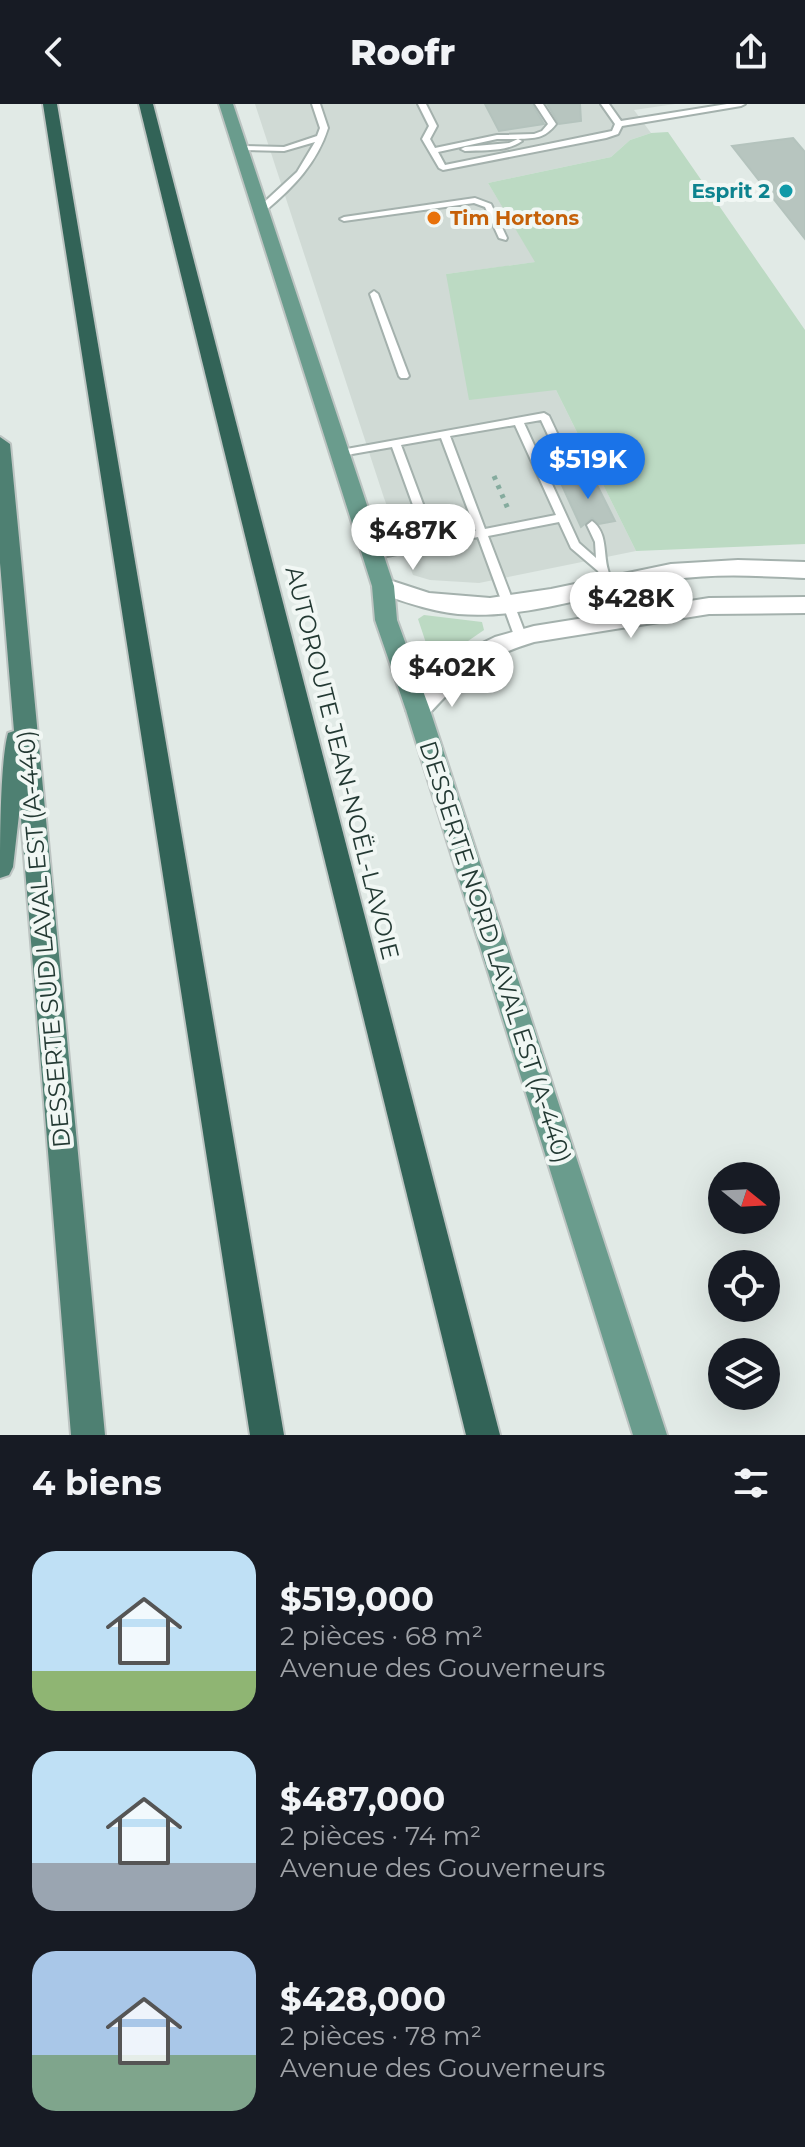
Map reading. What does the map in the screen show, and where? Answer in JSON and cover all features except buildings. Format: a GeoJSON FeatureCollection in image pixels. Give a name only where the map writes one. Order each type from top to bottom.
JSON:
{"type":"FeatureCollection","features":[{"type":"Feature","properties":{"kind":"highway"},"geometry":{"type":"LineString","coordinates":[[50,104],[267,1435]]}},
{"type":"Feature","properties":{"kind":"highway","name":"AUTOROUTE JEAN-NOËL-LAVOIE"},"geometry":{"type":"LineString","coordinates":[[146,104],[483,1435]]}},
{"type":"Feature","properties":{"kind":"highway","name":"DESSERTE SUD LAVAL EST (A-440)"},"geometry":{"type":"LineString","coordinates":[[0,444],[88,1435]]}},
{"type":"Feature","properties":{"kind":"highway"},"geometry":{"type":"LineString","coordinates":[[0,867],[22,694]]}},
{"type":"Feature","properties":{"kind":"main road","name":"DESSERTE NORD LAVAL EST (A-440)"},"geometry":{"type":"LineString","coordinates":[[226,104],[383,586],[386,620],[418,710],[650,1435]]}},
{"type":"Feature","properties":{"kind":"street"},"geometry":{"type":"LineString","coordinates":[[383,586],[445,604],[509,603],[606,576],[698,569],[805,570]]}},
{"type":"Feature","properties":{"kind":"street"},"geometry":{"type":"LineString","coordinates":[[418,710],[464,662],[480,652],[521,638],[625,618],[745,603],[805,605]]}},
{"type":"Feature","properties":{"kind":"lane"},"geometry":{"type":"LineString","coordinates":[[262,209],[284,191],[311,158],[324,123],[316,104]]}},
{"type":"Feature","properties":{"kind":"lane"},"geometry":{"type":"LineString","coordinates":[[422,104],[433,126],[426,139],[443,168],[597,138],[615,132],[619,124]]}},
{"type":"Feature","properties":{"kind":"lane"},"geometry":{"type":"LineString","coordinates":[[433,151],[511,145],[545,133],[552,124],[539,104]]}},
{"type":"Feature","properties":{"kind":"lane"},"geometry":{"type":"LineString","coordinates":[[605,104],[619,124]]}},
{"type":"Feature","properties":{"kind":"lane"},"geometry":{"type":"LineString","coordinates":[[619,124],[741,104]]}},
{"type":"Feature","properties":{"kind":"lane"},"geometry":{"type":"LineString","coordinates":[[241,148],[278,150],[320,138]]}},
{"type":"Feature","properties":{"kind":"lane"},"geometry":{"type":"LineString","coordinates":[[344,219],[475,200],[488,206],[503,238]]}},
{"type":"Feature","properties":{"kind":"lane"},"geometry":{"type":"LineString","coordinates":[[374,294],[404,376]]}},
{"type":"Feature","properties":{"kind":"lane"},"geometry":{"type":"LineString","coordinates":[[341,453],[544,416],[569,479]]}},
{"type":"Feature","properties":{"kind":"lane"},"geometry":{"type":"LineString","coordinates":[[518,421],[575,545],[606,576]]}},
{"type":"Feature","properties":{"kind":"lane"},"geometry":{"type":"LineString","coordinates":[[444,434],[521,638]]}},
{"type":"Feature","properties":{"kind":"lane"},"geometry":{"type":"LineString","coordinates":[[395,443],[432,543]]}},
{"type":"Feature","properties":{"kind":"lane"},"geometry":{"type":"LineString","coordinates":[[373,555],[562,518]]}},
{"type":"Feature","properties":{"kind":"lane"},"geometry":{"type":"LineString","coordinates":[[592,525],[600,542],[606,576],[625,618]]}},
{"type":"Feature","properties":{"kind":"path"},"geometry":{"type":"LineString","coordinates":[[494,476],[515,527]]}},
{"type":"Feature","properties":{"kind":"shaded area"},"geometry":{"type":"Polygon","coordinates":[[[255,104],[675,104],[634,110],[651,133],[630,140],[611,157],[488,183],[536,262],[446,274],[556,390],[636,551],[479,583],[430,580],[413,575],[384,498],[255,104]]]}},
{"type":"Feature","properties":{"kind":"green space"},"geometry":{"type":"Polygon","coordinates":[[[668,132],[805,330],[805,544],[636,551],[556,390],[469,400],[446,274],[535,262],[488,183],[611,157],[630,140],[651,133],[668,132]]]}},
{"type":"Feature","properties":{"kind":"green space"},"geometry":{"type":"Polygon","coordinates":[[[424,615],[482,622],[484,630],[452,652],[441,664],[432,661],[418,619],[424,615]]]}},
{"type":"Feature","properties":{"kind":"place","name":"Esprit 2"},"geometry":{"type":"Point","coordinates":[786,191]}},
{"type":"Feature","properties":{"kind":"place","name":"Tim Hortons"},"geometry":{"type":"Point","coordinates":[434,218]}}]}
